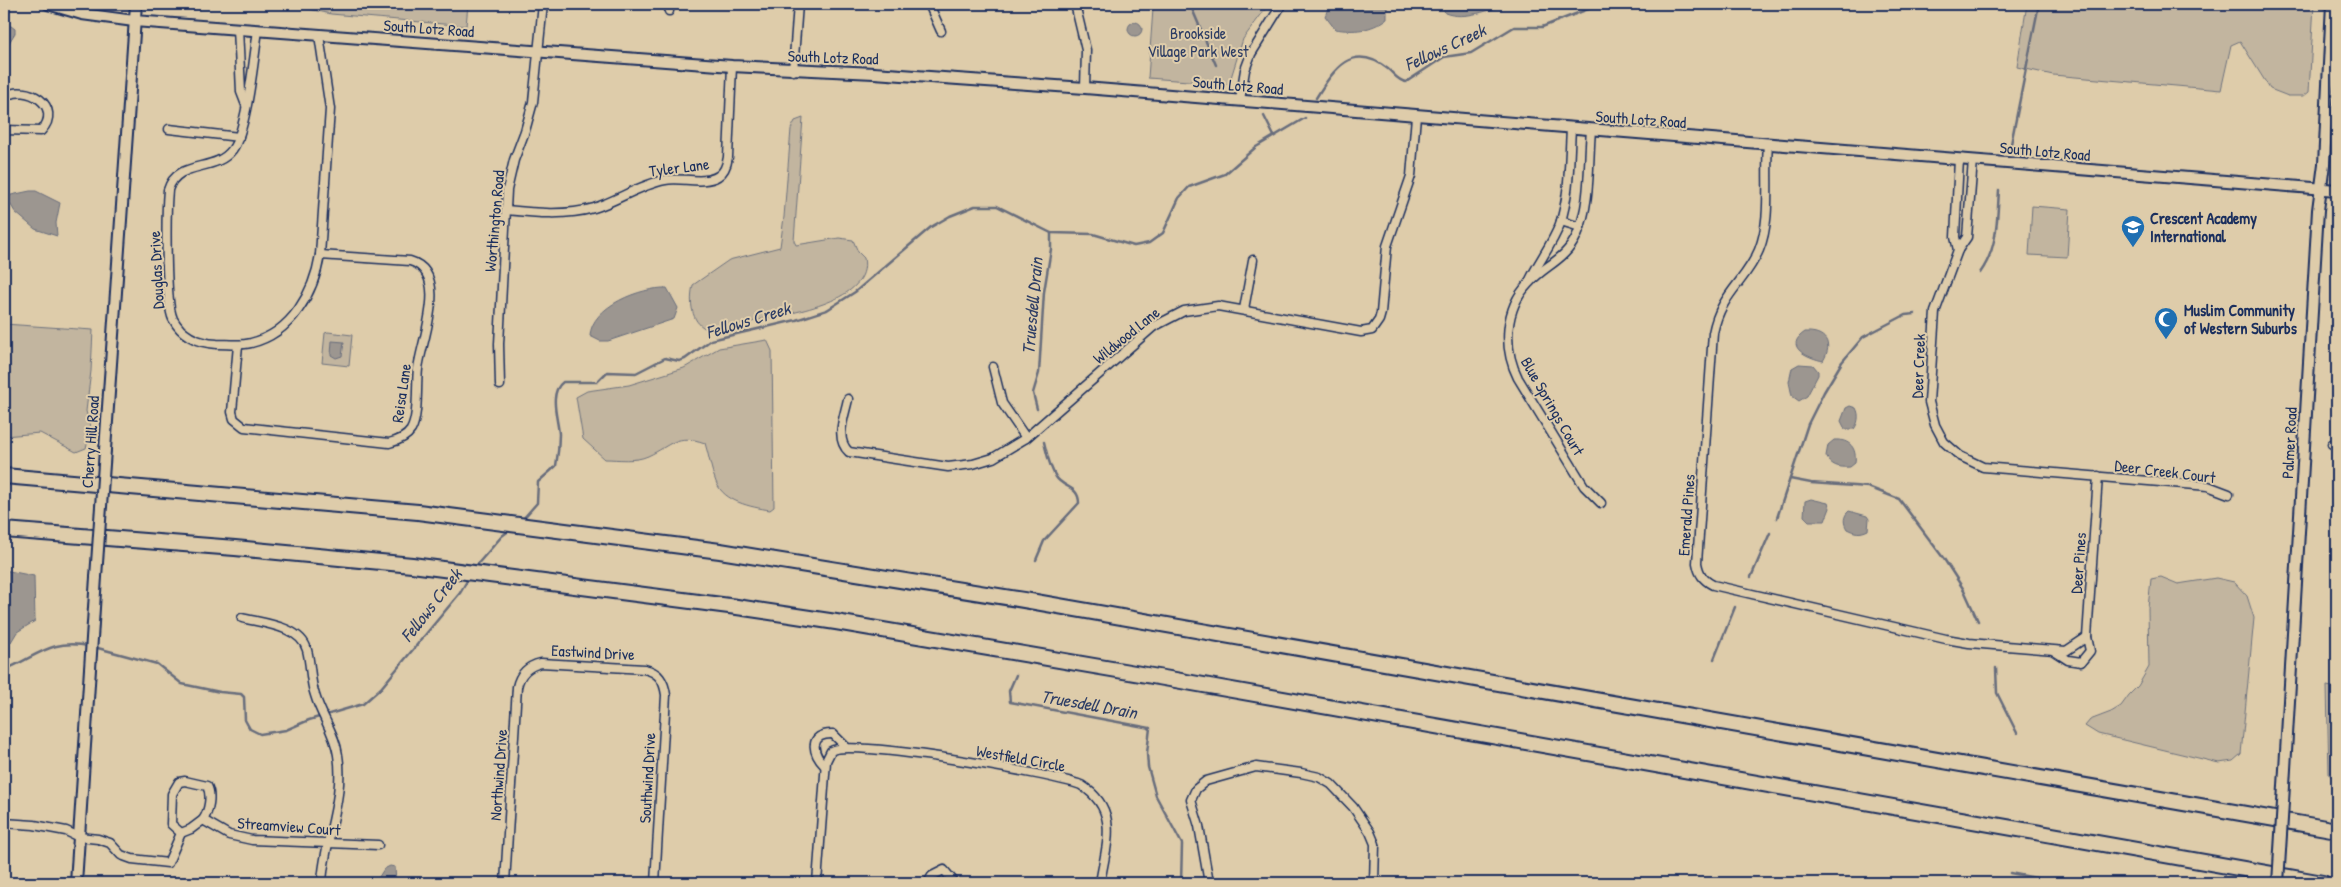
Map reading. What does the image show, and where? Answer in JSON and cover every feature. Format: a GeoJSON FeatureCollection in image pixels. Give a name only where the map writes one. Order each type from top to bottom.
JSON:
{"type":"FeatureCollection","features":[{"type":"Feature","properties":{"kind":"highway"},"geometry":{"type":"LineString","coordinates":[[4,476],[247,496],[494,521],[720,551],[1030,601],[2337,830]]}},
{"type":"Feature","properties":{"kind":"highway"},"geometry":{"type":"LineString","coordinates":[[4,530],[312,554],[493,575],[737,607],[982,646],[2323,883]]}},
{"type":"Feature","properties":{"kind":"street","name":"South Lotz Road"},"geometry":{"type":"LineString","coordinates":[[48,4],[82,14],[134,21],[732,66],[1085,88],[1571,129],[1959,158],[2169,177],[2321,187],[2337,190]]}},
{"type":"Feature","properties":{"kind":"street","name":"Cherry Hill Road"},"geometry":{"type":"LineString","coordinates":[[76,883],[104,450],[136,4]]}},
{"type":"Feature","properties":{"kind":"street","name":"Worthington Road"},"geometry":{"type":"LineString","coordinates":[[500,384],[499,344],[506,210],[510,175],[531,111],[543,4]]}},
{"type":"Feature","properties":{"kind":"street"},"geometry":{"type":"LineString","coordinates":[[793,70],[798,4]]}},
{"type":"Feature","properties":{"kind":"street"},"geometry":{"type":"LineString","coordinates":[[929,4],[941,31]]}},
{"type":"Feature","properties":{"kind":"street"},"geometry":{"type":"LineString","coordinates":[[1075,4],[1086,50],[1085,88]]}},
{"type":"Feature","properties":{"kind":"street"},"geometry":{"type":"LineString","coordinates":[[1240,100],[1245,70],[1251,54],[1282,4]]}},
{"type":"Feature","properties":{"kind":"street","name":"Palmer Road"},"geometry":{"type":"LineString","coordinates":[[2278,883],[2321,187],[2324,164],[2331,9]]}},
{"type":"Feature","properties":{"kind":"street","name":"Douglas Drive"},"geometry":{"type":"LineString","coordinates":[[238,28],[241,92],[246,107]]}},
{"type":"Feature","properties":{"kind":"street","name":"Douglas Drive"},"geometry":{"type":"LineString","coordinates":[[258,30],[246,107],[234,147],[223,159],[215,163],[190,168],[178,174],[169,185],[167,195],[169,306],[173,318],[182,331],[194,339],[208,343],[252,343],[263,338],[292,317],[308,294],[320,255],[330,108],[319,35]]}},
{"type":"Feature","properties":{"kind":"street","name":"Tyler Lane"},"geometry":{"type":"LineString","coordinates":[[506,210],[552,213],[577,212],[606,203],[636,189],[658,182],[681,179],[707,180],[718,177],[724,171],[728,157],[732,66]]}},
{"type":"Feature","properties":{"kind":"street"},"geometry":{"type":"LineString","coordinates":[[4,97],[9,93],[27,93],[41,99],[48,111],[47,125],[42,131],[4,130]]}},
{"type":"Feature","properties":{"kind":"street","name":"Wildwood Lane"},"geometry":{"type":"LineString","coordinates":[[848,399],[840,436],[845,449],[853,454],[930,465],[956,466],[993,458],[1026,438],[1153,327],[1167,318],[1184,311],[1209,306],[1244,309],[1361,332],[1372,330],[1377,325],[1380,313],[1388,238],[1411,176],[1416,116]]}},
{"type":"Feature","properties":{"kind":"street"},"geometry":{"type":"LineString","coordinates":[[169,129],[238,138]]}},
{"type":"Feature","properties":{"kind":"street"},"geometry":{"type":"LineString","coordinates":[[1529,282],[1561,221],[1567,191],[1571,129]]}},
{"type":"Feature","properties":{"kind":"street","name":"Blue Springs Court"},"geometry":{"type":"LineString","coordinates":[[1591,130],[1586,206],[1580,227],[1566,252],[1529,282],[1517,301],[1508,326],[1508,343],[1513,368],[1584,486],[1601,503]]}},
{"type":"Feature","properties":{"kind":"street","name":"Emerald Pines"},"geometry":{"type":"LineString","coordinates":[[1768,144],[1766,216],[1762,242],[1753,261],[1721,306],[1712,333],[1697,554],[1698,570],[1701,576],[1713,585],[1970,643],[2066,651],[2076,646],[2086,637]]}},
{"type":"Feature","properties":{"kind":"street","name":"Deer Creek"},"geometry":{"type":"LineString","coordinates":[[1958,250],[1955,237],[1959,158]]}},
{"type":"Feature","properties":{"kind":"street","name":"Deer Creek"},"geometry":{"type":"LineString","coordinates":[[1973,160],[1967,237],[1958,250],[1937,305],[1934,320],[1929,402],[1938,433],[1955,452],[1983,467],[2098,476]]}},
{"type":"Feature","properties":{"kind":"street"},"geometry":{"type":"LineString","coordinates":[[1561,221],[1580,227]]}},
{"type":"Feature","properties":{"kind":"street","name":"Reisa Lane"},"geometry":{"type":"LineString","coordinates":[[238,344],[232,412],[234,419],[244,427],[389,443],[408,434],[414,422],[418,368],[431,311],[429,276],[418,264],[410,261],[320,255]]}},
{"type":"Feature","properties":{"kind":"street"},"geometry":{"type":"LineString","coordinates":[[1244,309],[1253,260]]}},
{"type":"Feature","properties":{"kind":"street"},"geometry":{"type":"LineString","coordinates":[[993,367],[1002,403],[1026,438]]}},
{"type":"Feature","properties":{"kind":"street","name":"Deer Pines"},"geometry":{"type":"LineString","coordinates":[[2052,650],[2068,660],[2081,662],[2090,651],[2086,637],[2098,476]]}},
{"type":"Feature","properties":{"kind":"street","name":"Deer Creek Court"},"geometry":{"type":"LineString","coordinates":[[2098,476],[2208,486],[2229,494]]}},
{"type":"Feature","properties":{"kind":"street"},"geometry":{"type":"LineString","coordinates":[[242,618],[288,630],[301,639],[307,648],[314,694],[330,728],[340,767],[337,804],[323,860],[322,883]]}},
{"type":"Feature","properties":{"kind":"street","name":"Eastwind Drive"},"geometry":{"type":"LineString","coordinates":[[524,671],[533,664],[541,663],[644,669],[659,676]]}},
{"type":"Feature","properties":{"kind":"street","name":"Northwind Drive"},"geometry":{"type":"LineString","coordinates":[[505,883],[517,687],[524,671]]}},
{"type":"Feature","properties":{"kind":"street","name":"Southwind Drive"},"geometry":{"type":"LineString","coordinates":[[655,883],[666,695],[664,685],[659,676]]}},
{"type":"Feature","properties":{"kind":"street","name":"Westfield Circle"},"geometry":{"type":"LineString","coordinates":[[817,883],[825,766],[815,753],[814,748],[818,738],[823,735],[833,734],[846,747],[910,752],[1082,785],[1100,800],[1107,815],[1108,832],[1100,883]]}},
{"type":"Feature","properties":{"kind":"street"},"geometry":{"type":"LineString","coordinates":[[825,766],[826,758],[831,751],[838,747],[846,747]]}},
{"type":"Feature","properties":{"kind":"street"},"geometry":{"type":"LineString","coordinates":[[1209,883],[1199,826],[1191,800],[1193,794],[1200,784],[1206,781],[1256,767],[1318,778],[1331,784],[1346,797],[1364,820],[1375,844],[1374,883]]}},
{"type":"Feature","properties":{"kind":"street"},"geometry":{"type":"LineString","coordinates":[[4,823],[34,825],[66,831],[79,837],[98,839],[110,843],[121,855],[132,859],[168,862],[181,833],[191,829],[203,820],[208,813],[209,789],[205,784],[179,782],[172,794],[171,824],[181,833]]}},
{"type":"Feature","properties":{"kind":"street","name":"Streamview Court"},"geometry":{"type":"LineString","coordinates":[[203,820],[229,836],[252,840],[378,845]]}},
{"type":"Feature","properties":{"kind":"street"},"geometry":{"type":"LineString","coordinates":[[928,883],[932,876],[944,870],[955,883]]}},
{"type":"Feature","properties":{"kind":"green space"},"geometry":{"type":"Polygon","coordinates":[[[287,4],[468,4],[466,26],[331,14],[287,4]]]}},
{"type":"Feature","properties":{"kind":"green space","name":"Brookside Village Park West"},"geometry":{"type":"Polygon","coordinates":[[[1150,4],[1269,4],[1243,39],[1229,84],[1148,78],[1153,9],[1150,4]]]}},
{"type":"Feature","properties":{"kind":"green space"},"geometry":{"type":"Polygon","coordinates":[[[2027,4],[2314,4],[2309,92],[2304,96],[2288,96],[2270,89],[2240,41],[2231,45],[2221,90],[2053,75],[2017,67],[2027,4]]]}},
{"type":"Feature","properties":{"kind":"green space"},"geometry":{"type":"Polygon","coordinates":[[[803,118],[794,241],[796,245],[839,238],[853,240],[858,252],[864,258],[863,273],[856,285],[843,295],[810,308],[741,325],[715,329],[703,327],[693,314],[691,296],[693,285],[729,260],[780,247],[791,129],[795,121],[803,118]]]}},
{"type":"Feature","properties":{"kind":"green space"},"geometry":{"type":"Polygon","coordinates":[[[2032,206],[2070,209],[2067,257],[2029,255],[2032,206]]]}},
{"type":"Feature","properties":{"kind":"green space"},"geometry":{"type":"Polygon","coordinates":[[[4,324],[93,330],[91,371],[86,411],[91,431],[86,448],[76,452],[40,433],[4,436],[4,324]]]}},
{"type":"Feature","properties":{"kind":"green space"},"geometry":{"type":"Polygon","coordinates":[[[325,333],[352,335],[349,366],[322,363],[325,333]]]}},
{"type":"Feature","properties":{"kind":"green space"},"geometry":{"type":"Polygon","coordinates":[[[767,340],[772,351],[774,507],[770,510],[739,502],[720,489],[713,473],[705,443],[687,439],[681,440],[643,458],[621,460],[605,459],[583,439],[576,397],[587,391],[629,385],[684,368],[719,348],[767,340]]]}},
{"type":"Feature","properties":{"kind":"green space"},"geometry":{"type":"Polygon","coordinates":[[[2161,577],[2178,584],[2216,578],[2234,582],[2247,596],[2254,618],[2241,754],[2233,761],[2219,763],[2098,734],[2085,726],[2090,720],[2121,706],[2138,686],[2149,667],[2148,608],[2151,579],[2161,577]]]}},
{"type":"Feature","properties":{"kind":"green space"},"geometry":{"type":"Polygon","coordinates":[[[2327,686],[2337,688],[2337,783],[2329,774],[2327,686]]]}},
{"type":"Feature","properties":{"kind":"shaded area"},"geometry":{"type":"Polygon","coordinates":[[[1332,4],[1382,4],[1387,6],[1387,19],[1362,30],[1335,29],[1325,16],[1332,4]]]}},
{"type":"Feature","properties":{"kind":"shaded area"},"geometry":{"type":"Polygon","coordinates":[[[1442,4],[1510,4],[1461,16],[1445,13],[1442,4]]]}},
{"type":"Feature","properties":{"kind":"shaded area"},"geometry":{"type":"Polygon","coordinates":[[[1135,22],[1140,24],[1142,29],[1140,34],[1135,36],[1130,34],[1128,29],[1130,24],[1135,22]]]}},
{"type":"Feature","properties":{"kind":"shaded area"},"geometry":{"type":"Polygon","coordinates":[[[4,26],[11,26],[15,29],[15,33],[4,57],[4,26]]]}},
{"type":"Feature","properties":{"kind":"shaded area"},"geometry":{"type":"Polygon","coordinates":[[[36,191],[60,203],[56,223],[57,236],[35,229],[15,212],[8,200],[11,195],[36,191]]]}},
{"type":"Feature","properties":{"kind":"shaded area"},"geometry":{"type":"Polygon","coordinates":[[[667,288],[678,308],[674,319],[608,341],[600,341],[590,336],[593,325],[608,307],[632,295],[667,288]]]}},
{"type":"Feature","properties":{"kind":"shaded area"},"geometry":{"type":"Polygon","coordinates":[[[1805,332],[1818,334],[1826,339],[1828,349],[1823,361],[1805,354],[1797,347],[1796,342],[1805,332]]]}},
{"type":"Feature","properties":{"kind":"shaded area"},"geometry":{"type":"Polygon","coordinates":[[[332,341],[344,342],[342,356],[336,358],[331,355],[332,341]]]}},
{"type":"Feature","properties":{"kind":"shaded area"},"geometry":{"type":"Polygon","coordinates":[[[1799,364],[1813,365],[1818,371],[1818,375],[1807,396],[1799,401],[1792,396],[1789,382],[1792,368],[1799,364]]]}},
{"type":"Feature","properties":{"kind":"shaded area"},"geometry":{"type":"Polygon","coordinates":[[[1850,406],[1856,408],[1858,414],[1857,422],[1854,429],[1845,429],[1841,421],[1846,408],[1850,406]]]}},
{"type":"Feature","properties":{"kind":"shaded area"},"geometry":{"type":"Polygon","coordinates":[[[1834,440],[1844,441],[1853,449],[1855,463],[1850,467],[1836,466],[1826,456],[1828,445],[1834,440]]]}},
{"type":"Feature","properties":{"kind":"shaded area"},"geometry":{"type":"Polygon","coordinates":[[[1811,499],[1828,503],[1830,508],[1825,521],[1809,521],[1804,516],[1805,501],[1811,499]]]}},
{"type":"Feature","properties":{"kind":"shaded area"},"geometry":{"type":"Polygon","coordinates":[[[1849,511],[1867,516],[1869,519],[1868,530],[1858,532],[1847,529],[1844,520],[1849,511]]]}},
{"type":"Feature","properties":{"kind":"shaded area"},"geometry":{"type":"Polygon","coordinates":[[[4,570],[34,576],[35,621],[17,632],[11,642],[4,641],[4,570]]]}},
{"type":"Feature","properties":{"kind":"shaded area"},"geometry":{"type":"Polygon","coordinates":[[[390,866],[395,867],[396,883],[375,883],[384,869],[390,866]]]}},
{"type":"Feature","properties":{"kind":"waterway"},"geometry":{"type":"LineString","coordinates":[[1190,4],[1216,65]]}},
{"type":"Feature","properties":{"kind":"waterway","name":"Fellows Creek"},"geometry":{"type":"LineString","coordinates":[[1316,98],[1337,69],[1345,62],[1354,58],[1375,61],[1388,69],[1398,79],[1406,82],[1444,57],[1471,53],[1514,27],[1542,27],[1601,4]]}},
{"type":"Feature","properties":{"kind":"waterway"},"geometry":{"type":"LineString","coordinates":[[2011,144],[2039,4]]}},
{"type":"Feature","properties":{"kind":"waterway"},"geometry":{"type":"LineString","coordinates":[[1264,116],[1274,136]]}},
{"type":"Feature","properties":{"kind":"waterway","name":"Fellows Creek"},"geometry":{"type":"LineString","coordinates":[[522,520],[537,503],[538,482],[556,466],[559,434],[555,399],[558,387],[563,382],[597,382],[607,372],[636,373],[665,358],[679,361],[685,359],[711,340],[796,320],[827,310],[855,292],[931,227],[950,216],[975,206],[997,206],[1051,233],[1093,234],[1134,246],[1149,243],[1163,233],[1179,198],[1189,187],[1225,174],[1256,147],[1305,118]]}},
{"type":"Feature","properties":{"kind":"waterway"},"geometry":{"type":"LineString","coordinates":[[1980,273],[1990,254],[1996,233],[1999,190]]}},
{"type":"Feature","properties":{"kind":"waterway","name":"Truesdell Drain"},"geometry":{"type":"LineString","coordinates":[[1037,409],[1033,393],[1039,373],[1044,292],[1051,249],[1051,233]]}},
{"type":"Feature","properties":{"kind":"waterway"},"geometry":{"type":"LineString","coordinates":[[1777,518],[1808,424],[1842,362],[1863,337],[1905,315],[1915,314]]}},
{"type":"Feature","properties":{"kind":"waterway","name":"Truesdell Drain"},"geometry":{"type":"LineString","coordinates":[[1036,560],[1044,541],[1079,503],[1074,490],[1056,477],[1048,460],[1044,442]]}},
{"type":"Feature","properties":{"kind":"waterway"},"geometry":{"type":"LineString","coordinates":[[1790,479],[1811,483],[1868,487],[1899,499],[1944,559],[1964,590],[1978,621]]}},
{"type":"Feature","properties":{"kind":"waterway","name":"Fellows Creek"},"geometry":{"type":"LineString","coordinates":[[475,567],[502,536],[510,530]]}},
{"type":"Feature","properties":{"kind":"waterway"},"geometry":{"type":"LineString","coordinates":[[1751,577],[1770,533]]}},
{"type":"Feature","properties":{"kind":"waterway","name":"Fellows Creek"},"geometry":{"type":"LineString","coordinates":[[94,647],[157,664],[182,684],[220,692],[241,694],[244,697],[245,720],[250,729],[260,734],[286,730],[309,720],[363,704],[381,688],[460,593],[470,576]]}},
{"type":"Feature","properties":{"kind":"waterway"},"geometry":{"type":"LineString","coordinates":[[1714,659],[1735,607]]}},
{"type":"Feature","properties":{"kind":"waterway","name":"Fellows Creek"},"geometry":{"type":"LineString","coordinates":[[4,670],[54,647],[76,644],[89,646]]}},
{"type":"Feature","properties":{"kind":"waterway"},"geometry":{"type":"LineString","coordinates":[[1996,668],[1997,693],[2017,733]]}},
{"type":"Feature","properties":{"kind":"waterway","name":"Truesdell Drain"},"geometry":{"type":"LineString","coordinates":[[1016,675],[1009,691],[1010,702],[1150,728],[1147,753],[1148,767],[1156,796],[1182,844],[1181,883]]}},
{"type":"Feature","properties":{"kind":"waterway"},"geometry":{"type":"LineString","coordinates":[[2010,873],[2062,883]]}},
{"type":"Feature","properties":{"kind":"place","name":"Crescent Academy International"},"geometry":{"type":"Point","coordinates":[2133,248]}},
{"type":"Feature","properties":{"kind":"place","name":"Muslim Community of Western Suburbs"},"geometry":{"type":"Point","coordinates":[2166,340]}}]}
